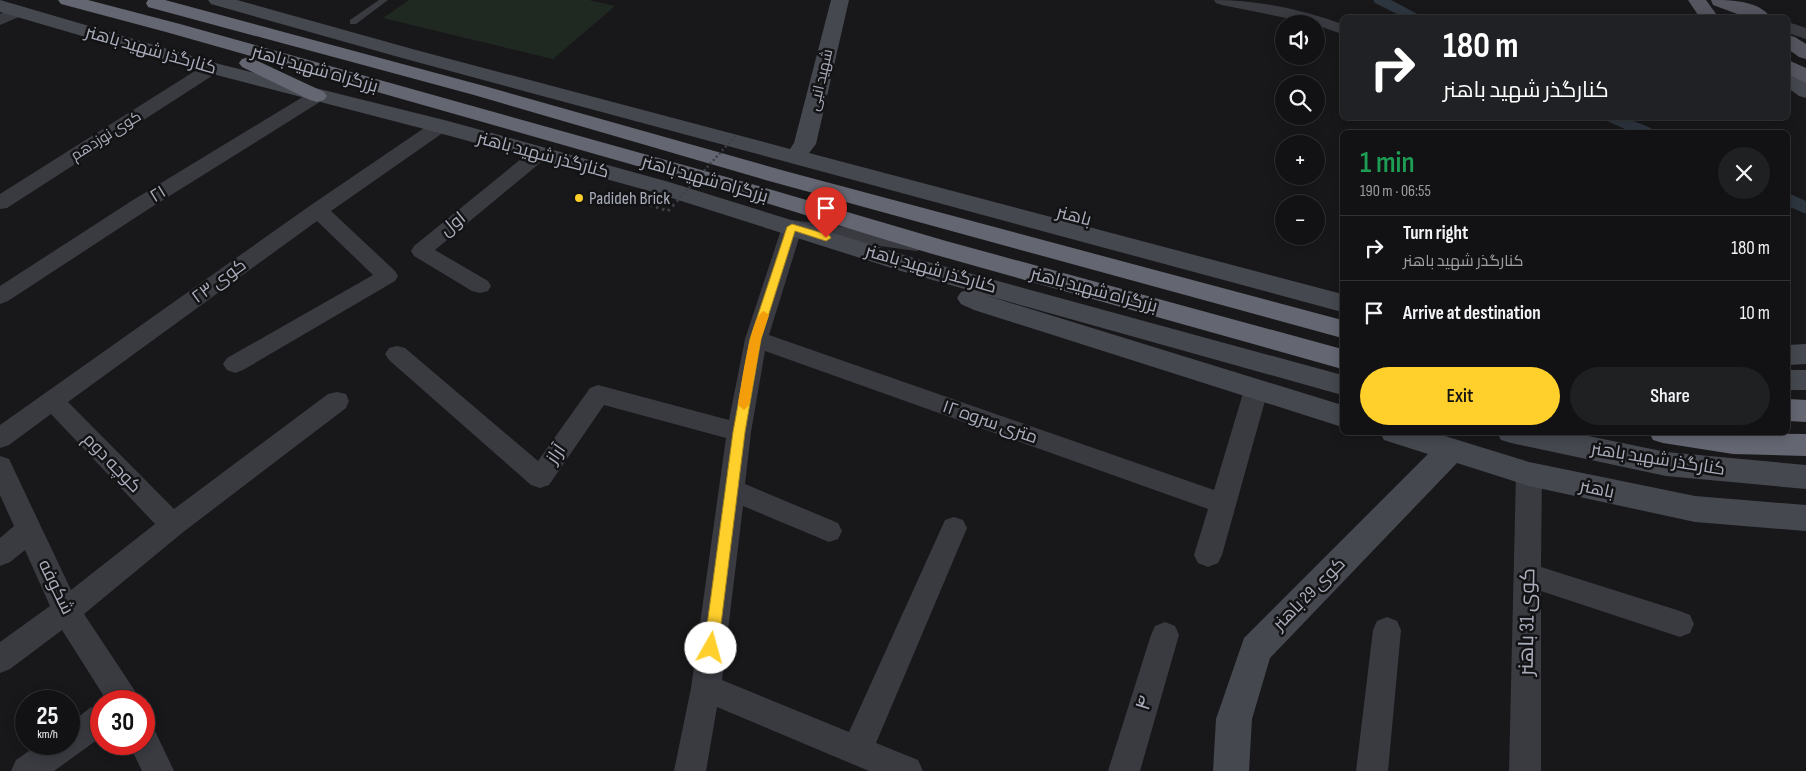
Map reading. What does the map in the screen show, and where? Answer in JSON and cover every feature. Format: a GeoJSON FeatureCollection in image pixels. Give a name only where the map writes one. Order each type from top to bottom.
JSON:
{"type":"FeatureCollection","features":[{"type":"Feature","properties":{"kind":"highway","name":"بزرگراه شهید باهنر"},"geometry":{"type":"LineString","coordinates":[[67,0],[173,28],[761,194],[938,247],[1340,358]]}},
{"type":"Feature","properties":{"kind":"highway","name":"بزرگراه شهید باهنر"},"geometry":{"type":"LineString","coordinates":[[146,1],[480,91],[777,176],[1340,328]]}},
{"type":"Feature","properties":{"kind":"highway"},"geometry":{"type":"LineString","coordinates":[[124,15],[146,1]]}},
{"type":"Feature","properties":{"kind":"highway"},"geometry":{"type":"LineString","coordinates":[[173,28],[317,96]]}},
{"type":"Feature","properties":{"kind":"highway"},"geometry":{"type":"LineString","coordinates":[[409,54],[480,91]]}},
{"type":"Feature","properties":{"kind":"highway"},"geometry":{"type":"LineString","coordinates":[[1790,410],[1806,410]]}},
{"type":"Feature","properties":{"kind":"highway"},"geometry":{"type":"LineString","coordinates":[[1682,435],[1733,443],[1806,445]]}},
{"type":"Feature","properties":{"kind":"main road"},"geometry":{"type":"LineString","coordinates":[[217,0],[409,54],[800,151],[1340,302]]}},
{"type":"Feature","properties":{"kind":"main road","name":"شهید انبی"},"geometry":{"type":"LineString","coordinates":[[800,151],[840,0]]}},
{"type":"Feature","properties":{"kind":"main road"},"geometry":{"type":"LineString","coordinates":[[1703,10],[1722,6],[1754,15]]}},
{"type":"Feature","properties":{"kind":"main road","name":"کنارگذر شهید باهنر"},"geometry":{"type":"LineString","coordinates":[[7,12],[317,96],[440,126],[661,187],[910,265],[1340,384]]}},
{"type":"Feature","properties":{"kind":"main road"},"geometry":{"type":"LineString","coordinates":[[1790,33],[1806,42]]}},
{"type":"Feature","properties":{"kind":"main road"},"geometry":{"type":"LineString","coordinates":[[1790,43],[1806,53]]}},
{"type":"Feature","properties":{"kind":"main road"},"geometry":{"type":"LineString","coordinates":[[1790,54],[1806,64]]}},
{"type":"Feature","properties":{"kind":"main road"},"geometry":{"type":"LineString","coordinates":[[1790,67],[1806,77]]}},
{"type":"Feature","properties":{"kind":"main road"},"geometry":{"type":"LineString","coordinates":[[1790,80],[1806,92]]}},
{"type":"Feature","properties":{"kind":"main road","name":"باهنر"},"geometry":{"type":"LineString","coordinates":[[800,151],[1340,287]]}},
{"type":"Feature","properties":{"kind":"main road"},"geometry":{"type":"LineString","coordinates":[[910,265],[983,304],[1340,415]]}},
{"type":"Feature","properties":{"kind":"main road"},"geometry":{"type":"LineString","coordinates":[[1790,355],[1806,354]]}},
{"type":"Feature","properties":{"kind":"main road"},"geometry":{"type":"LineString","coordinates":[[1790,380],[1806,380]]}},
{"type":"Feature","properties":{"kind":"main road","name":"باهنر"},"geometry":{"type":"LineString","coordinates":[[1404,435],[1529,474],[1695,509],[1806,518]]}},
{"type":"Feature","properties":{"kind":"main road","name":"کنارگذر شهید باهنر"},"geometry":{"type":"LineString","coordinates":[[1526,435],[1666,464],[1806,477]]}},
{"type":"Feature","properties":{"kind":"main road","name":"کوی 29 باهنر"},"geometry":{"type":"LineString","coordinates":[[1231,771],[1234,719],[1256,649],[1451,450]]}},
{"type":"Feature","properties":{"kind":"street"},"geometry":{"type":"LineString","coordinates":[[1222,0],[1308,17],[1340,28]]}},
{"type":"Feature","properties":{"kind":"street"},"geometry":{"type":"LineString","coordinates":[[1790,28],[1806,34]]}},
{"type":"Feature","properties":{"kind":"street","name":"کوی نوزدهم"},"geometry":{"type":"LineString","coordinates":[[0,203],[212,68]]}},
{"type":"Feature","properties":{"kind":"street","name":"۲۱"},"geometry":{"type":"LineString","coordinates":[[0,296],[140,205],[317,96]]}},
{"type":"Feature","properties":{"kind":"street","name":"کوی ۲۳"},"geometry":{"type":"LineString","coordinates":[[0,438],[318,210],[440,126]]}},
{"type":"Feature","properties":{"kind":"street","name":"اول"},"geometry":{"type":"LineString","coordinates":[[480,286],[421,251],[539,154]]}},
{"type":"Feature","properties":{"kind":"street"},"geometry":{"type":"LineString","coordinates":[[235,364],[387,276],[318,210]]}},
{"type":"Feature","properties":{"kind":"street"},"geometry":{"type":"LineString","coordinates":[[690,771],[706,688],[739,432],[756,339],[792,227],[938,247]]}},
{"type":"Feature","properties":{"kind":"street","name":"۱۲ متری سروه"},"geometry":{"type":"LineString","coordinates":[[756,339],[1224,504]]}},
{"type":"Feature","properties":{"kind":"street","name":"آراز"},"geometry":{"type":"LineString","coordinates":[[397,354],[540,478],[598,394],[739,432]]}},
{"type":"Feature","properties":{"kind":"street"},"geometry":{"type":"LineString","coordinates":[[1208,555],[1256,390]]}},
{"type":"Feature","properties":{"kind":"street","name":"کوچه دوم"},"geometry":{"type":"LineString","coordinates":[[52,400],[173,525]]}},
{"type":"Feature","properties":{"kind":"street"},"geometry":{"type":"LineString","coordinates":[[0,658],[66,611],[173,525],[337,401]]}},
{"type":"Feature","properties":{"kind":"street","name":"شکوفه"},"geometry":{"type":"LineString","coordinates":[[0,466],[66,611],[117,690]]}},
{"type":"Feature","properties":{"kind":"street","name":"کوی 31 باهنر"},"geometry":{"type":"LineString","coordinates":[[1525,771],[1529,474]]}},
{"type":"Feature","properties":{"kind":"street"},"geometry":{"type":"LineString","coordinates":[[732,490],[829,531]]}},
{"type":"Feature","properties":{"kind":"street"},"geometry":{"type":"LineString","coordinates":[[857,750],[954,528]]}},
{"type":"Feature","properties":{"kind":"street"},"geometry":{"type":"LineString","coordinates":[[0,554],[29,530]]}},
{"type":"Feature","properties":{"kind":"street"},"geometry":{"type":"LineString","coordinates":[[1528,574],[1680,624]]}},
{"type":"Feature","properties":{"kind":"street"},"geometry":{"type":"LineString","coordinates":[[1372,771],[1387,630]]}},
{"type":"Feature","properties":{"kind":"street","name":"۴"},"geometry":{"type":"LineString","coordinates":[[1124,771],[1165,635]]}},
{"type":"Feature","properties":{"kind":"street"},"geometry":{"type":"LineString","coordinates":[[706,688],[907,771]]}},
{"type":"Feature","properties":{"kind":"street"},"geometry":{"type":"LineString","coordinates":[[27,771],[50,755]]}},
{"type":"Feature","properties":{"kind":"street"},"geometry":{"type":"LineString","coordinates":[[150,755],[158,771]]}},
{"type":"Feature","properties":{"kind":"lane"},"geometry":{"type":"LineString","coordinates":[[353,22],[384,0]]}},
{"type":"Feature","properties":{"kind":"path"},"geometry":{"type":"LineString","coordinates":[[646,204],[668,212],[737,134]]}},
{"type":"Feature","properties":{"kind":"shaded area"},"geometry":{"type":"Polygon","coordinates":[[[409,0],[589,0],[615,6],[553,59],[383,18],[409,0]]]}},
{"type":"Feature","properties":{"kind":"waterway"},"geometry":{"type":"LineString","coordinates":[[1380,0],[1412,15]]}},
{"type":"Feature","properties":{"kind":"waterway"},"geometry":{"type":"LineString","coordinates":[[1618,120],[1640,130]]}},
{"type":"Feature","properties":{"kind":"waterway"},"geometry":{"type":"LineString","coordinates":[[1790,200],[1806,208]]}},
{"type":"Feature","properties":{"kind":"slow traffic"},"geometry":{"type":"LineString","coordinates":[[744,405],[756,339],[764,315]]}},
{"type":"Feature","properties":{"kind":"place","name":"Padideh Brick"},"geometry":{"type":"Point","coordinates":[579,198]}},
{"type":"Feature","properties":{"kind":"route"},"geometry":{"type":"LineString","coordinates":[[711,648],[739,432],[756,339],[792,227],[826,238]]}}]}
